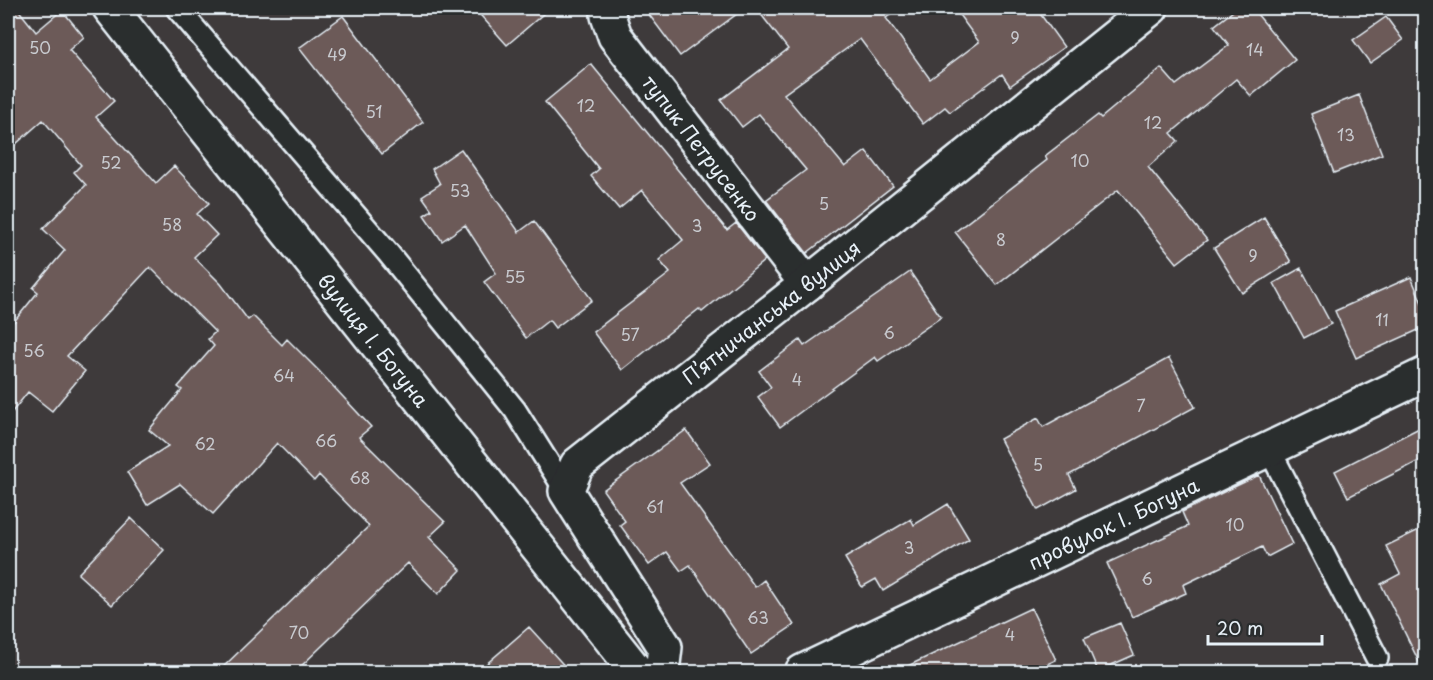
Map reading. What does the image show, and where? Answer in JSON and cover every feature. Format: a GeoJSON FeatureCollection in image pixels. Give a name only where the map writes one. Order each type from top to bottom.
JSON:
{"type":"FeatureCollection","features":[{"type":"Feature","properties":{"kind":"street","name":"вулиця І. Богуна"},"geometry":{"type":"LineString","coordinates":[[110,8],[637,672]]}},
{"type":"Feature","properties":{"kind":"street","name":"тупик Петрусенко"},"geometry":{"type":"LineString","coordinates":[[609,8],[608,16],[615,36],[807,284]]}},
{"type":"Feature","properties":{"kind":"street","name":"Пʼятничанська вулиця"},"geometry":{"type":"LineString","coordinates":[[566,491],[577,465],[1151,8]]}},
{"type":"Feature","properties":{"kind":"street","name":"провулок І. Богуна"},"geometry":{"type":"LineString","coordinates":[[802,672],[1425,375]]}},
{"type":"Feature","properties":{"kind":"street"},"geometry":{"type":"LineString","coordinates":[[566,491],[665,647],[662,672]]}},
{"type":"Feature","properties":{"kind":"lane"},"geometry":{"type":"LineString","coordinates":[[177,8],[388,253],[507,401],[566,491]]}},
{"type":"Feature","properties":{"kind":"lane"},"geometry":{"type":"LineString","coordinates":[[1269,449],[1377,658]]}},
{"type":"Feature","properties":{"kind":"building"},"geometry":{"type":"Polygon","coordinates":[[[8,8],[17,8],[36,32],[62,10],[84,37],[69,50],[114,101],[96,117],[156,183],[174,166],[209,203],[197,214],[217,235],[194,257],[221,284],[248,320],[253,316],[282,345],[287,339],[319,371],[371,427],[359,437],[445,522],[429,537],[461,570],[438,594],[408,563],[295,672],[218,672],[369,526],[319,475],[314,481],[277,443],[213,514],[180,484],[147,505],[127,472],[168,446],[149,430],[182,390],[178,387],[214,346],[208,339],[215,332],[150,267],[67,356],[85,371],[52,411],[28,392],[8,417],[8,329],[38,292],[33,288],[65,250],[43,229],[86,185],[74,172],[81,165],[43,120],[8,151],[8,8]]]}},
{"type":"Feature","properties":{"kind":"building"},"geometry":{"type":"Polygon","coordinates":[[[474,8],[550,8],[507,45],[474,8]]]}},
{"type":"Feature","properties":{"kind":"building"},"geometry":{"type":"Polygon","coordinates":[[[644,8],[745,8],[680,56],[644,8]]]}},
{"type":"Feature","properties":{"kind":"building"},"geometry":{"type":"Polygon","coordinates":[[[756,8],[900,8],[886,18],[930,79],[979,42],[954,8],[1036,8],[1064,47],[1010,86],[1002,74],[950,112],[945,107],[923,124],[860,39],[784,94],[845,167],[866,151],[893,186],[807,253],[766,200],[806,170],[759,114],[742,127],[721,100],[788,49],[756,8]]]}},
{"type":"Feature","properties":{"kind":"building"},"geometry":{"type":"Polygon","coordinates":[[[1237,8],[1252,8],[1295,60],[1251,96],[1236,79],[1171,133],[1178,141],[1148,167],[1207,240],[1177,263],[1118,190],[997,285],[955,232],[1047,160],[1045,156],[1098,115],[1101,118],[1161,68],[1176,85],[1229,45],[1214,26],[1237,8]]]}},
{"type":"Feature","properties":{"kind":"building"},"geometry":{"type":"Polygon","coordinates":[[[343,16],[423,122],[382,154],[299,48],[343,16]]]}},
{"type":"Feature","properties":{"kind":"building"},"geometry":{"type":"Polygon","coordinates":[[[1386,17],[1403,40],[1370,63],[1353,40],[1386,17]]]}},
{"type":"Feature","properties":{"kind":"building"},"geometry":{"type":"Polygon","coordinates":[[[591,64],[727,230],[736,223],[765,260],[702,312],[699,309],[622,370],[593,332],[670,273],[659,260],[683,240],[642,190],[619,209],[591,176],[599,169],[545,102],[591,64]]]}},
{"type":"Feature","properties":{"kind":"building"},"geometry":{"type":"Polygon","coordinates":[[[1359,95],[1382,154],[1334,173],[1311,114],[1359,95]]]}},
{"type":"Feature","properties":{"kind":"building"},"geometry":{"type":"Polygon","coordinates":[[[461,149],[519,232],[534,221],[592,300],[555,328],[549,320],[526,338],[484,282],[496,273],[465,225],[442,241],[424,215],[432,210],[422,196],[440,184],[432,169],[461,149]]]}},
{"type":"Feature","properties":{"kind":"building"},"geometry":{"type":"Polygon","coordinates":[[[1264,217],[1291,262],[1242,293],[1214,248],[1264,217]]]}},
{"type":"Feature","properties":{"kind":"building"},"geometry":{"type":"Polygon","coordinates":[[[1301,268],[1331,324],[1304,338],[1274,283],[1301,268]]]}},
{"type":"Feature","properties":{"kind":"building"},"geometry":{"type":"Polygon","coordinates":[[[910,272],[941,317],[878,361],[875,357],[780,427],[758,397],[771,387],[759,371],[800,340],[804,346],[910,272]]]}},
{"type":"Feature","properties":{"kind":"building"},"geometry":{"type":"Polygon","coordinates":[[[1411,277],[1425,310],[1425,327],[1356,358],[1335,311],[1411,277]]]}},
{"type":"Feature","properties":{"kind":"building"},"geometry":{"type":"Polygon","coordinates":[[[1169,358],[1195,407],[1069,475],[1076,489],[1038,510],[1000,439],[1038,418],[1043,427],[1169,358]]]}},
{"type":"Feature","properties":{"kind":"building"},"geometry":{"type":"Polygon","coordinates":[[[1425,425],[1425,458],[1348,497],[1335,471],[1425,425]]]}},
{"type":"Feature","properties":{"kind":"building"},"geometry":{"type":"Polygon","coordinates":[[[686,430],[710,463],[680,483],[755,587],[764,580],[794,625],[751,654],[690,565],[681,571],[667,552],[649,565],[620,525],[625,521],[603,490],[686,430]]]}},
{"type":"Feature","properties":{"kind":"building"},"geometry":{"type":"Polygon","coordinates":[[[1259,475],[1292,544],[1267,557],[1262,547],[1183,585],[1186,593],[1132,617],[1107,563],[1188,526],[1182,512],[1259,475]]]}},
{"type":"Feature","properties":{"kind":"building"},"geometry":{"type":"Polygon","coordinates":[[[948,504],[969,539],[883,591],[876,579],[862,587],[845,558],[911,519],[914,525],[948,504]]]}},
{"type":"Feature","properties":{"kind":"building"},"geometry":{"type":"Polygon","coordinates":[[[131,518],[164,550],[112,605],[78,574],[131,518]]]}},
{"type":"Feature","properties":{"kind":"building"},"geometry":{"type":"Polygon","coordinates":[[[1425,527],[1424,672],[1381,584],[1400,574],[1386,546],[1425,527]]]}},
{"type":"Feature","properties":{"kind":"building"},"geometry":{"type":"Polygon","coordinates":[[[1031,608],[1056,660],[1030,672],[895,672],[1031,608]]]}},
{"type":"Feature","properties":{"kind":"building"},"geometry":{"type":"Polygon","coordinates":[[[1120,623],[1134,655],[1098,671],[1084,638],[1120,623]]]}},
{"type":"Feature","properties":{"kind":"building"},"geometry":{"type":"Polygon","coordinates":[[[529,627],[570,672],[477,672],[529,627]]]}}]}
